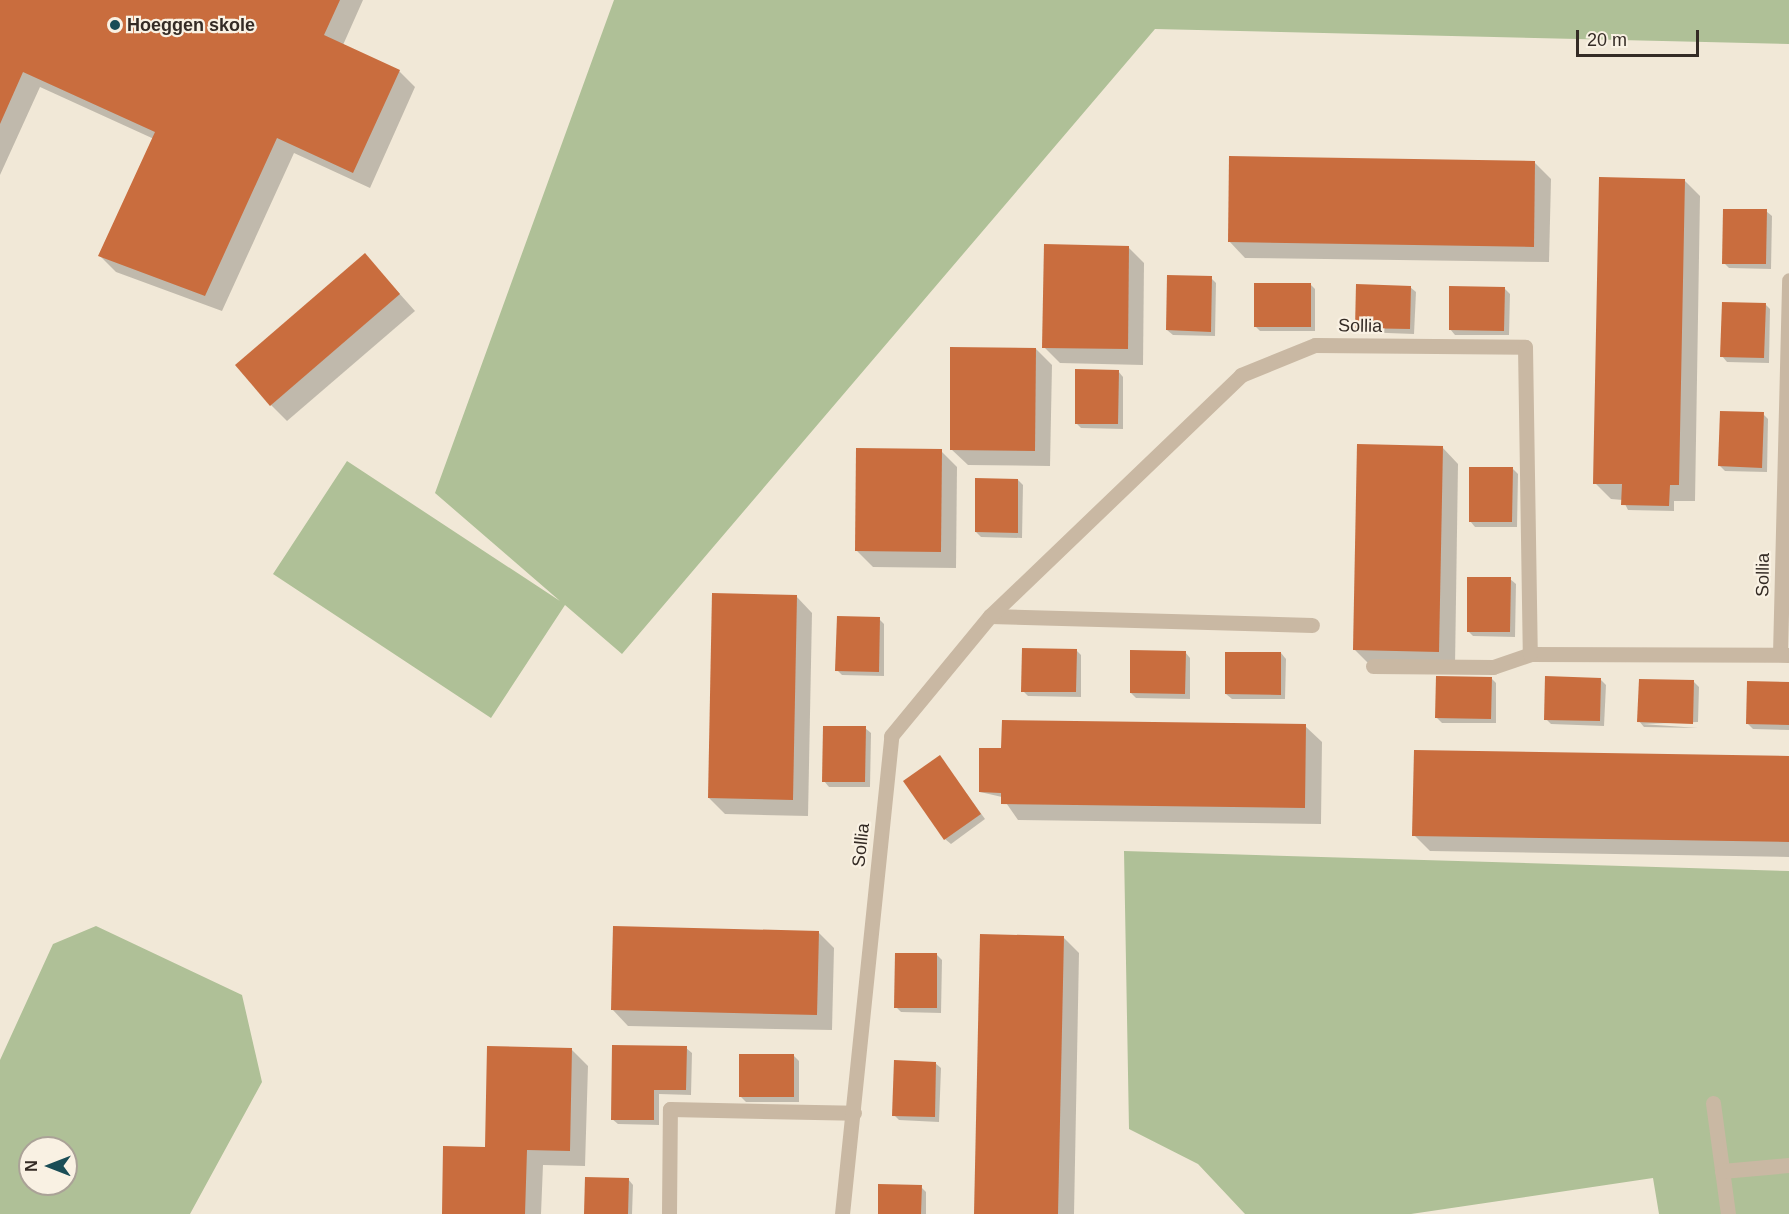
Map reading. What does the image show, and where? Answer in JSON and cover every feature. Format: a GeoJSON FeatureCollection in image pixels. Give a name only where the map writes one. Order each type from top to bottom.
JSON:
{"type":"FeatureCollection","features":[{"type":"Feature","properties":{"kind":"lane","name":"Sollia"},"geometry":{"type":"LineString","coordinates":[[1372,666],[1493,667],[1530,654],[1785,655],[1789,280]]}},
{"type":"Feature","properties":{"kind":"lane","name":"Sollia"},"geometry":{"type":"LineString","coordinates":[[842,1214],[891,736],[990,615],[1241,375],[1315,345],[1525,347],[1530,654]]}},
{"type":"Feature","properties":{"kind":"lane"},"geometry":{"type":"LineString","coordinates":[[990,615],[1312,625]]}},
{"type":"Feature","properties":{"kind":"lane"},"geometry":{"type":"LineString","coordinates":[[1713,1103],[1728,1214]]}},
{"type":"Feature","properties":{"kind":"lane"},"geometry":{"type":"LineString","coordinates":[[669,1214],[670,1109],[854,1113]]}},
{"type":"Feature","properties":{"kind":"lane"},"geometry":{"type":"LineString","coordinates":[[1722,1171],[1789,1165]]}},
{"type":"Feature","properties":{"kind":"green space"},"geometry":{"type":"Polygon","coordinates":[[[614,0],[1789,0],[1789,44],[1155,29],[622,654],[565,605],[491,718],[273,574],[347,461],[560,601],[435,493],[614,0]]]}},
{"type":"Feature","properties":{"kind":"green space"},"geometry":{"type":"Polygon","coordinates":[[[1124,851],[1789,871],[1789,1214],[1659,1214],[1653,1178],[1411,1214],[1245,1214],[1198,1164],[1129,1129],[1124,851]]]}},
{"type":"Feature","properties":{"kind":"green space"},"geometry":{"type":"Polygon","coordinates":[[[96,926],[242,995],[262,1082],[190,1214],[0,1214],[0,1060],[53,944],[96,926]]]}},
{"type":"Feature","properties":{"kind":"building"},"geometry":{"type":"Polygon","coordinates":[[[0,0],[340,0],[324,35],[400,70],[353,173],[277,138],[205,296],[98,256],[155,132],[23,72],[0,124],[0,0]]]}},
{"type":"Feature","properties":{"kind":"building"},"geometry":{"type":"Polygon","coordinates":[[[1229,156],[1535,161],[1534,247],[1228,242],[1229,156]]]}},
{"type":"Feature","properties":{"kind":"building"},"geometry":{"type":"Polygon","coordinates":[[[1599,177],[1685,179],[1679,485],[1670,485],[1669,506],[1621,505],[1622,484],[1593,484],[1599,177]]]}},
{"type":"Feature","properties":{"kind":"building"},"geometry":{"type":"Polygon","coordinates":[[[1723,209],[1767,209],[1766,264],[1722,264],[1723,209]]]}},
{"type":"Feature","properties":{"kind":"building"},"geometry":{"type":"Polygon","coordinates":[[[1044,244],[1129,246],[1128,349],[1042,348],[1044,244]]]}},
{"type":"Feature","properties":{"kind":"building"},"geometry":{"type":"Polygon","coordinates":[[[365,253],[400,294],[270,406],[235,365],[365,253]]]}},
{"type":"Feature","properties":{"kind":"building"},"geometry":{"type":"Polygon","coordinates":[[[1167,275],[1212,276],[1211,332],[1166,330],[1167,275]]]}},
{"type":"Feature","properties":{"kind":"building"},"geometry":{"type":"Polygon","coordinates":[[[1254,283],[1311,283],[1311,327],[1254,327],[1254,283]]]}},
{"type":"Feature","properties":{"kind":"building"},"geometry":{"type":"Polygon","coordinates":[[[1356,284],[1411,286],[1410,329],[1355,328],[1356,284]]]}},
{"type":"Feature","properties":{"kind":"building"},"geometry":{"type":"Polygon","coordinates":[[[1449,286],[1505,287],[1504,331],[1449,330],[1449,286]]]}},
{"type":"Feature","properties":{"kind":"building"},"geometry":{"type":"Polygon","coordinates":[[[1722,302],[1766,303],[1764,358],[1720,357],[1722,302]]]}},
{"type":"Feature","properties":{"kind":"building"},"geometry":{"type":"Polygon","coordinates":[[[950,347],[1036,348],[1035,451],[950,450],[950,347]]]}},
{"type":"Feature","properties":{"kind":"building"},"geometry":{"type":"Polygon","coordinates":[[[1075,369],[1119,370],[1118,424],[1075,424],[1075,369]]]}},
{"type":"Feature","properties":{"kind":"building"},"geometry":{"type":"Polygon","coordinates":[[[1720,411],[1764,412],[1762,468],[1718,466],[1720,411]]]}},
{"type":"Feature","properties":{"kind":"building"},"geometry":{"type":"Polygon","coordinates":[[[1357,444],[1443,446],[1439,652],[1353,650],[1357,444]]]}},
{"type":"Feature","properties":{"kind":"building"},"geometry":{"type":"Polygon","coordinates":[[[856,448],[942,449],[941,552],[855,551],[856,448]]]}},
{"type":"Feature","properties":{"kind":"building"},"geometry":{"type":"Polygon","coordinates":[[[1469,467],[1513,467],[1512,522],[1469,522],[1469,467]]]}},
{"type":"Feature","properties":{"kind":"building"},"geometry":{"type":"Polygon","coordinates":[[[975,478],[1018,479],[1018,533],[975,532],[975,478]]]}},
{"type":"Feature","properties":{"kind":"building"},"geometry":{"type":"Polygon","coordinates":[[[1467,577],[1511,577],[1510,632],[1467,632],[1467,577]]]}},
{"type":"Feature","properties":{"kind":"building"},"geometry":{"type":"Polygon","coordinates":[[[712,593],[797,595],[793,800],[708,798],[712,593]]]}},
{"type":"Feature","properties":{"kind":"building"},"geometry":{"type":"Polygon","coordinates":[[[837,616],[880,617],[879,672],[835,671],[837,616]]]}},
{"type":"Feature","properties":{"kind":"building"},"geometry":{"type":"Polygon","coordinates":[[[1022,648],[1077,649],[1076,692],[1021,692],[1022,648]]]}},
{"type":"Feature","properties":{"kind":"building"},"geometry":{"type":"Polygon","coordinates":[[[1130,650],[1186,651],[1185,694],[1130,693],[1130,650]]]}},
{"type":"Feature","properties":{"kind":"building"},"geometry":{"type":"Polygon","coordinates":[[[1225,652],[1281,652],[1281,695],[1225,694],[1225,652]]]}},
{"type":"Feature","properties":{"kind":"building"},"geometry":{"type":"Polygon","coordinates":[[[1436,676],[1492,677],[1491,719],[1435,718],[1436,676]]]}},
{"type":"Feature","properties":{"kind":"building"},"geometry":{"type":"Polygon","coordinates":[[[1545,676],[1601,678],[1600,721],[1544,720],[1545,676]]]}},
{"type":"Feature","properties":{"kind":"building"},"geometry":{"type":"Polygon","coordinates":[[[1639,679],[1694,680],[1693,724],[1637,722],[1639,679]]]}},
{"type":"Feature","properties":{"kind":"building"},"geometry":{"type":"Polygon","coordinates":[[[1747,681],[1789,682],[1789,725],[1746,724],[1747,681]]]}},
{"type":"Feature","properties":{"kind":"building"},"geometry":{"type":"Polygon","coordinates":[[[1002,720],[1306,724],[1305,808],[1001,804],[1001,793],[979,792],[979,748],[1001,748],[1002,720]]]}},
{"type":"Feature","properties":{"kind":"building"},"geometry":{"type":"Polygon","coordinates":[[[823,726],[866,726],[865,782],[822,782],[823,726]]]}},
{"type":"Feature","properties":{"kind":"building"},"geometry":{"type":"Polygon","coordinates":[[[1414,750],[1789,756],[1789,842],[1412,836],[1414,750]]]}},
{"type":"Feature","properties":{"kind":"building"},"geometry":{"type":"Polygon","coordinates":[[[940,755],[981,814],[944,840],[903,781],[940,755]]]}},
{"type":"Feature","properties":{"kind":"building"},"geometry":{"type":"Polygon","coordinates":[[[613,926],[819,931],[817,1015],[611,1010],[613,926]]]}},
{"type":"Feature","properties":{"kind":"building"},"geometry":{"type":"Polygon","coordinates":[[[980,934],[1064,936],[1058,1214],[974,1214],[980,934]]]}},
{"type":"Feature","properties":{"kind":"building"},"geometry":{"type":"Polygon","coordinates":[[[895,953],[937,953],[937,1008],[894,1008],[895,953]]]}},
{"type":"Feature","properties":{"kind":"building"},"geometry":{"type":"Polygon","coordinates":[[[612,1045],[687,1046],[686,1090],[654,1090],[654,1120],[611,1120],[612,1045]]]}},
{"type":"Feature","properties":{"kind":"building"},"geometry":{"type":"Polygon","coordinates":[[[487,1046],[572,1048],[570,1151],[527,1150],[525,1214],[442,1214],[443,1146],[485,1147],[487,1046]]]}},
{"type":"Feature","properties":{"kind":"building"},"geometry":{"type":"Polygon","coordinates":[[[739,1054],[794,1054],[794,1097],[739,1097],[739,1054]]]}},
{"type":"Feature","properties":{"kind":"building"},"geometry":{"type":"Polygon","coordinates":[[[894,1060],[936,1062],[935,1117],[892,1116],[894,1060]]]}},
{"type":"Feature","properties":{"kind":"building"},"geometry":{"type":"Polygon","coordinates":[[[585,1177],[629,1178],[628,1214],[584,1214],[585,1177]]]}},
{"type":"Feature","properties":{"kind":"building"},"geometry":{"type":"Polygon","coordinates":[[[878,1184],[922,1185],[921,1214],[878,1214],[878,1184]]]}},
{"type":"Feature","properties":{"kind":"place","name":"Hoeggen skole"},"geometry":{"type":"Point","coordinates":[115,25]}}]}
